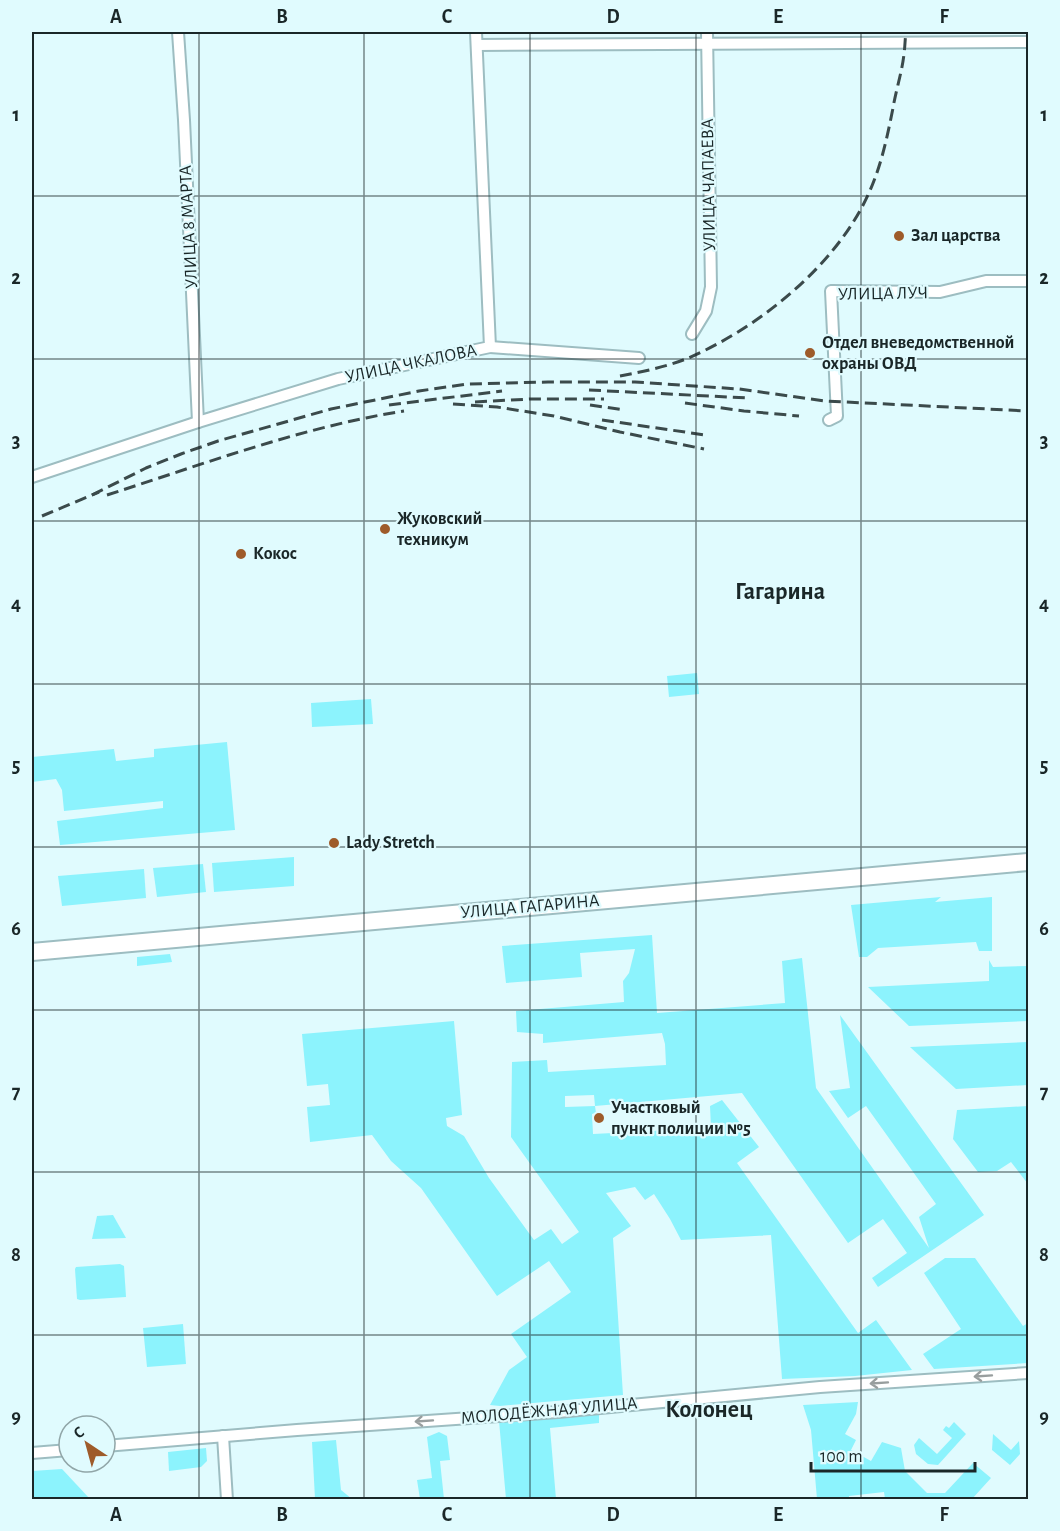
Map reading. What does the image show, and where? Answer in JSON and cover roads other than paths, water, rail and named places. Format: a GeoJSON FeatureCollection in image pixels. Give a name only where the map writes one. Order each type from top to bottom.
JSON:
{"type":"FeatureCollection","features":[{"type":"Feature","properties":{"kind":"main road","name":"УЛИЦА ГАГАРИНА"},"geometry":{"type":"LineString","coordinates":[[32,952],[1029,862]]}},
{"type":"Feature","properties":{"kind":"street","name":"УЛИЦА 8 МАРТА"},"geometry":{"type":"LineString","coordinates":[[178,32],[198,422]]}},
{"type":"Feature","properties":{"kind":"street","name":"УЛИЦА ЧКАЛОВА"},"geometry":{"type":"LineString","coordinates":[[32,477],[338,379],[490,347],[476,32]]}},
{"type":"Feature","properties":{"kind":"street","name":"УЛИЦА ЧАПАЕВА"},"geometry":{"type":"LineString","coordinates":[[693,334],[706,311],[711,287],[706,32]]}},
{"type":"Feature","properties":{"kind":"street"},"geometry":{"type":"LineString","coordinates":[[477,45],[1029,42]]}},
{"type":"Feature","properties":{"kind":"street","name":"УЛИЦА ЛУЧ"},"geometry":{"type":"LineString","coordinates":[[829,420],[837,416],[831,291],[940,292],[986,281],[1029,281]]}},
{"type":"Feature","properties":{"kind":"street"},"geometry":{"type":"LineString","coordinates":[[490,347],[639,358]]}},
{"type":"Feature","properties":{"kind":"street","name":"МОЛОДЁЖНАЯ УЛИЦА"},"geometry":{"type":"LineString","coordinates":[[117,1445],[558,1412],[820,1387],[1029,1373]]}},
{"type":"Feature","properties":{"kind":"street"},"geometry":{"type":"LineString","coordinates":[[224,1436],[227,1500]]}},
{"type":"Feature","properties":{"kind":"street"},"geometry":{"type":"LineString","coordinates":[[32,1453],[57,1451]]}},
{"type":"Feature","properties":{"kind":"railway"},"geometry":{"type":"LineString","coordinates":[[620,376],[686,359],[740,331],[791,293],[836,247],[854,221],[877,174],[902,68],[906,32]]}},
{"type":"Feature","properties":{"kind":"railway"},"geometry":{"type":"LineString","coordinates":[[92,495],[146,468],[218,441],[331,409],[467,384],[635,382],[739,389],[825,401],[1028,411]]}},
{"type":"Feature","properties":{"kind":"railway"},"geometry":{"type":"LineString","coordinates":[[589,390],[748,398]]}},
{"type":"Feature","properties":{"kind":"railway"},"geometry":{"type":"LineString","coordinates":[[389,405],[502,391]]}},
{"type":"Feature","properties":{"kind":"railway"},"geometry":{"type":"LineString","coordinates":[[475,402],[604,399]]}},
{"type":"Feature","properties":{"kind":"railway"},"geometry":{"type":"LineString","coordinates":[[685,403],[799,416]]}},
{"type":"Feature","properties":{"kind":"railway"},"geometry":{"type":"LineString","coordinates":[[453,404],[497,407],[554,416],[704,449]]}},
{"type":"Feature","properties":{"kind":"railway"},"geometry":{"type":"LineString","coordinates":[[590,405],[625,410]]}},
{"type":"Feature","properties":{"kind":"railway"},"geometry":{"type":"LineString","coordinates":[[107,495],[291,436],[404,411]]}},
{"type":"Feature","properties":{"kind":"railway"},"geometry":{"type":"LineString","coordinates":[[602,420],[705,435]]}},
{"type":"Feature","properties":{"kind":"railway"},"geometry":{"type":"LineString","coordinates":[[42,516],[99,492]]}},
{"type":"Feature","properties":{"kind":"place","name":"Зал царства"},"geometry":{"type":"Point","coordinates":[899,236]}},
{"type":"Feature","properties":{"kind":"place","name":"Отдел вневедомственной охраны ОВД"},"geometry":{"type":"Point","coordinates":[810,353]}},
{"type":"Feature","properties":{"kind":"place","name":"Жуковский техникум"},"geometry":{"type":"Point","coordinates":[385,529]}},
{"type":"Feature","properties":{"kind":"place","name":"Кокос"},"geometry":{"type":"Point","coordinates":[241,554]}},
{"type":"Feature","properties":{"kind":"place","name":"Lady Stretch"},"geometry":{"type":"Point","coordinates":[334,843]}},
{"type":"Feature","properties":{"kind":"place","name":"Участковый пункт полиции №5"},"geometry":{"type":"Point","coordinates":[599,1118]}},
{"type":"Feature","properties":{"kind":"district","name":"Гагарина"},"geometry":{"type":"Point","coordinates":[780,592]}},
{"type":"Feature","properties":{"kind":"district","name":"Колонец"},"geometry":{"type":"Point","coordinates":[709,1410]}}]}
